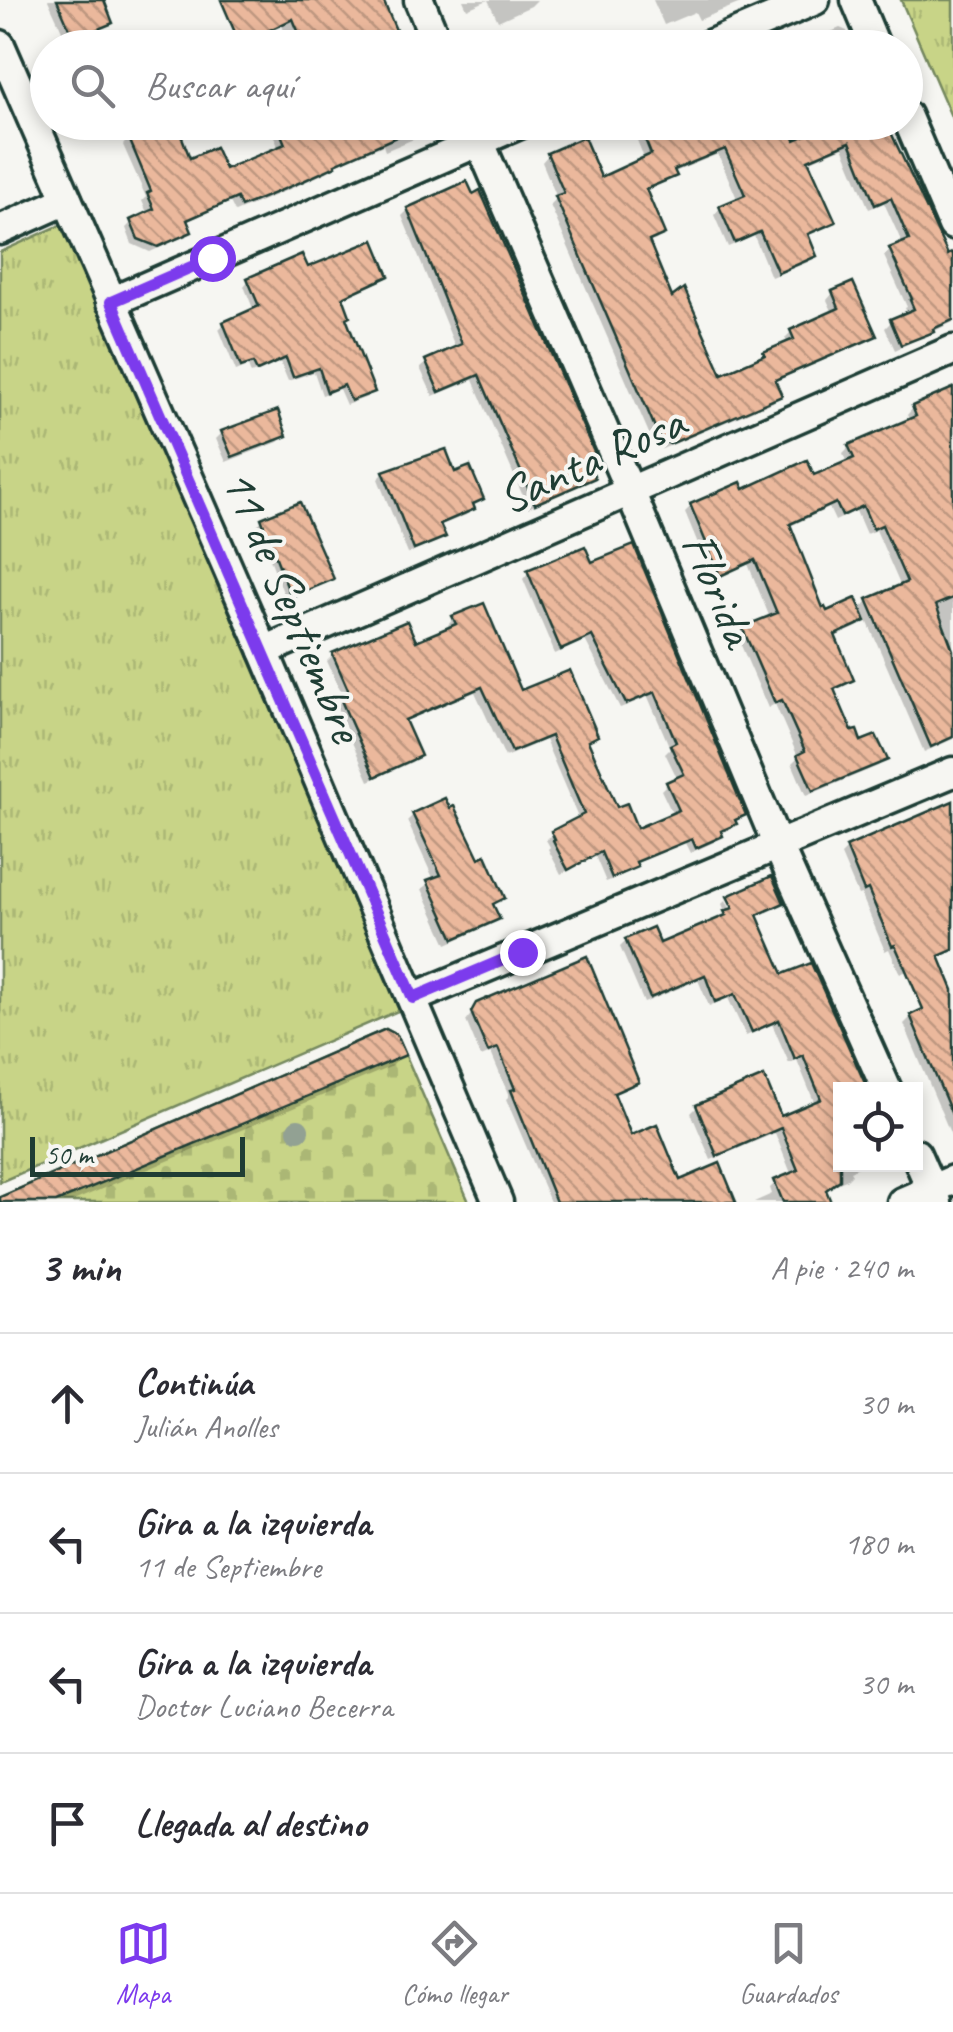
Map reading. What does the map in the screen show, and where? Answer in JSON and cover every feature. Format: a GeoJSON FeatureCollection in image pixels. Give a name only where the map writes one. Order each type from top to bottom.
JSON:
{"type":"FeatureCollection","features":[{"type":"Feature","properties":{"kind":"street"},"geometry":{"type":"LineString","coordinates":[[419,0],[432,30]]}},
{"type":"Feature","properties":{"kind":"street"},"geometry":{"type":"LineString","coordinates":[[744,30],[814,0]]}},
{"type":"Feature","properties":{"kind":"street"},"geometry":{"type":"LineString","coordinates":[[856,0],[868,30]]}},
{"type":"Feature","properties":{"kind":"street","name":"11 de Septiembre"},"geometry":{"type":"LineString","coordinates":[[0,46],[30,115]]}},
{"type":"Feature","properties":{"kind":"street","name":"11 de Septiembre"},"geometry":{"type":"LineString","coordinates":[[41,140],[498,1202]]}},
{"type":"Feature","properties":{"kind":"street"},"geometry":{"type":"LineString","coordinates":[[111,302],[458,140]]}},
{"type":"Feature","properties":{"kind":"street","name":"Florida"},"geometry":{"type":"LineString","coordinates":[[478,140],[778,846],[883,1082]]}},
{"type":"Feature","properties":{"kind":"street"},"geometry":{"type":"LineString","coordinates":[[917,140],[953,224]]}},
{"type":"Feature","properties":{"kind":"street"},"geometry":{"type":"LineString","coordinates":[[0,230],[67,200]]}},
{"type":"Feature","properties":{"kind":"street","name":"Santa Rosa"},"geometry":{"type":"LineString","coordinates":[[264,651],[953,350]]}},
{"type":"Feature","properties":{"kind":"street"},"geometry":{"type":"LineString","coordinates":[[413,998],[953,772]]}},
{"type":"Feature","properties":{"kind":"street"},"geometry":{"type":"LineString","coordinates":[[902,1202],[940,1190],[923,1164]]}},
{"type":"Feature","properties":{"kind":"green space"},"geometry":{"type":"Polygon","coordinates":[[[901,0],[953,0],[953,121],[923,51],[923,30],[914,30],[901,0]]]}},
{"type":"Feature","properties":{"kind":"green space"},"geometry":{"type":"Polygon","coordinates":[[[63,224],[400,1010],[0,1182],[0,252],[63,224]]]}},
{"type":"Feature","properties":{"kind":"green space"},"geometry":{"type":"Polygon","coordinates":[[[386,1029],[397,1035],[469,1202],[0,1202],[0,1197],[386,1029]]]}},
{"type":"Feature","properties":{"kind":"building"},"geometry":{"type":"Polygon","coordinates":[[[57,0],[104,0],[113,23],[96,30],[70,30],[57,0]]]}},
{"type":"Feature","properties":{"kind":"building"},"geometry":{"type":"Polygon","coordinates":[[[221,0],[383,0],[396,30],[298,30],[293,19],[270,30],[234,30],[221,0]]]}},
{"type":"Feature","properties":{"kind":"building"},"geometry":{"type":"Polygon","coordinates":[[[130,140],[183,140],[190,158],[215,147],[225,169],[285,144],[283,140],[389,140],[241,207],[237,198],[187,220],[192,232],[158,247],[138,239],[130,220],[154,209],[147,193],[151,191],[130,140]]]}},
{"type":"Feature","properties":{"kind":"building"},"geometry":{"type":"Polygon","coordinates":[[[585,140],[601,177],[651,154],[645,140],[895,140],[948,255],[953,252],[953,320],[901,345],[890,319],[914,309],[889,248],[909,240],[891,198],[875,205],[850,142],[808,160],[836,222],[808,234],[817,256],[778,273],[760,232],[735,243],[719,206],[745,195],[725,149],[674,170],[677,176],[646,189],[665,234],[649,241],[672,297],[684,288],[722,374],[794,339],[790,330],[839,308],[832,291],[853,282],[877,336],[775,380],[782,396],[670,444],[660,439],[555,196],[564,193],[547,153],[585,140]]]}},
{"type":"Feature","properties":{"kind":"building"},"geometry":{"type":"Polygon","coordinates":[[[467,181],[473,194],[480,190],[600,466],[592,470],[595,478],[535,504],[479,375],[439,392],[425,360],[462,344],[407,208],[467,181]]]}},
{"type":"Feature","properties":{"kind":"building"},"geometry":{"type":"Polygon","coordinates":[[[374,240],[389,276],[343,297],[350,316],[346,318],[375,392],[351,401],[344,385],[327,392],[319,368],[293,377],[286,358],[257,371],[253,363],[241,367],[223,322],[259,306],[247,278],[302,254],[308,267],[374,240]]]}},
{"type":"Feature","properties":{"kind":"building"},"geometry":{"type":"Polygon","coordinates":[[[953,388],[953,598],[936,605],[953,650],[953,737],[931,747],[867,599],[907,582],[882,525],[873,529],[863,506],[842,516],[836,503],[790,524],[823,608],[827,611],[856,598],[866,621],[835,635],[854,680],[834,689],[852,731],[857,730],[861,741],[876,735],[888,760],[813,791],[797,755],[805,751],[782,700],[775,703],[742,627],[777,613],[755,560],[720,576],[690,504],[741,482],[744,489],[807,460],[814,475],[854,458],[848,445],[916,416],[912,406],[953,388]]]}},
{"type":"Feature","properties":{"kind":"building"},"geometry":{"type":"Polygon","coordinates":[[[278,410],[287,436],[232,457],[221,431],[278,410]]]}},
{"type":"Feature","properties":{"kind":"building"},"geometry":{"type":"Polygon","coordinates":[[[446,449],[455,472],[470,466],[484,499],[473,504],[475,509],[440,524],[446,537],[414,550],[383,471],[446,449]]]}},
{"type":"Feature","properties":{"kind":"building"},"geometry":{"type":"Polygon","coordinates":[[[300,502],[334,579],[291,597],[261,518],[300,502]]]}},
{"type":"Feature","properties":{"kind":"building"},"geometry":{"type":"Polygon","coordinates":[[[634,545],[746,815],[735,820],[737,824],[721,831],[723,836],[696,848],[692,839],[636,862],[638,867],[612,878],[601,852],[568,870],[551,831],[584,814],[551,736],[512,752],[482,687],[405,720],[421,756],[375,777],[340,698],[350,694],[332,653],[407,621],[416,641],[456,624],[452,616],[484,603],[521,690],[570,670],[598,736],[588,741],[617,807],[627,803],[637,828],[679,810],[666,782],[684,774],[670,745],[676,742],[655,692],[626,704],[592,636],[561,650],[527,570],[585,546],[592,562],[634,545]]]}},
{"type":"Feature","properties":{"kind":"building"},"geometry":{"type":"Polygon","coordinates":[[[445,798],[450,808],[454,806],[479,858],[486,855],[505,898],[493,904],[500,919],[454,939],[427,880],[441,875],[412,813],[445,798]]]}},
{"type":"Feature","properties":{"kind":"building"},"geometry":{"type":"Polygon","coordinates":[[[953,801],[953,950],[939,956],[953,990],[953,1117],[910,1015],[923,1009],[846,847],[953,801]]]}},
{"type":"Feature","properties":{"kind":"building"},"geometry":{"type":"Polygon","coordinates":[[[772,876],[784,903],[757,915],[783,974],[811,963],[864,1082],[833,1082],[833,1172],[840,1172],[840,1180],[826,1190],[831,1202],[783,1202],[774,1180],[798,1170],[781,1128],[717,1156],[696,1105],[764,1076],[781,1116],[821,1099],[803,1055],[795,1059],[779,1020],[752,1032],[735,994],[715,1002],[705,975],[650,998],[625,939],[653,927],[660,943],[726,915],[724,911],[733,908],[727,896],[772,876]]]}},
{"type":"Feature","properties":{"kind":"building"},"geometry":{"type":"Polygon","coordinates":[[[587,956],[639,1082],[614,1093],[631,1135],[657,1124],[680,1180],[720,1163],[736,1202],[556,1202],[498,1048],[488,1052],[471,1012],[476,1003],[587,956]]]}},
{"type":"Feature","properties":{"kind":"building"},"geometry":{"type":"Polygon","coordinates":[[[386,1029],[397,1035],[406,1055],[56,1202],[0,1202],[0,1197],[386,1029]]]}},
{"type":"Feature","properties":{"kind":"route"},"geometry":{"type":"LineString","coordinates":[[212,258],[111,302],[413,998],[522,952]]}}]}
